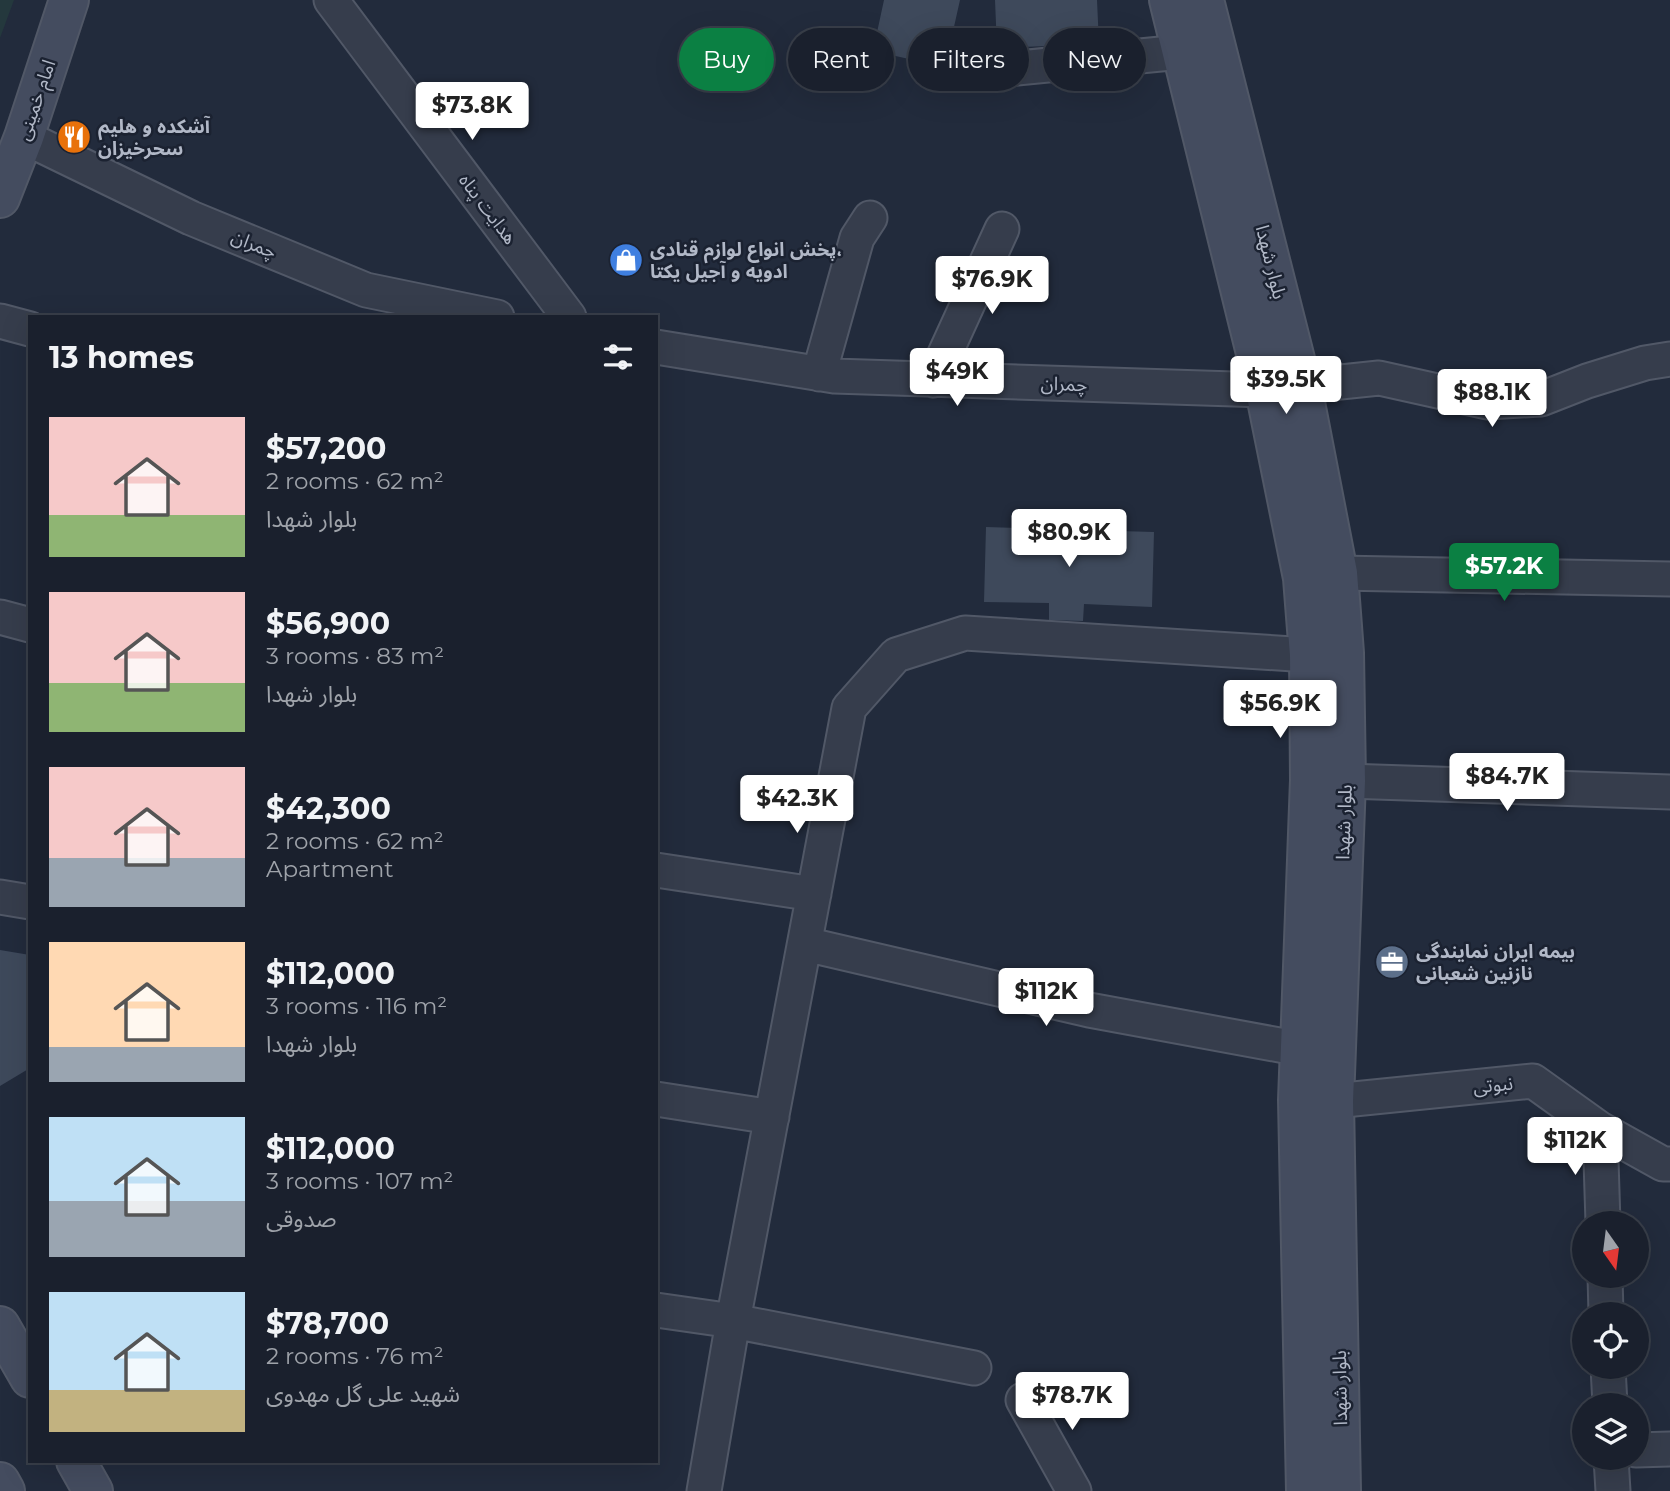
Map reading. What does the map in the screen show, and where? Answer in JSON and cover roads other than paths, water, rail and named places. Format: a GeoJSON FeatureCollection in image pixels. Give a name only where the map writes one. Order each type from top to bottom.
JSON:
{"type":"FeatureCollection","features":[{"type":"Feature","properties":{"kind":"main road","name":"امام خمینی"},"geometry":{"type":"LineString","coordinates":[[0,198],[24,138],[69,0]]}},
{"type":"Feature","properties":{"kind":"main road","name":"بلوار شهدا"},"geometry":{"type":"LineString","coordinates":[[1169,0],[1265,390],[1303,578],[1309,655],[1310,780],[1298,1100],[1306,1491]]}},
{"type":"Feature","properties":{"kind":"main road","name":"بلوار شهدا"},"geometry":{"type":"LineString","coordinates":[[1205,0],[1302,387],[1338,573],[1344,653],[1346,780],[1334,1101],[1341,1491]]}},
{"type":"Feature","properties":{"kind":"main road"},"geometry":{"type":"LineString","coordinates":[[0,1326],[28,1375]]}},
{"type":"Feature","properties":{"kind":"main road"},"geometry":{"type":"LineString","coordinates":[[77,1463],[93,1491]]}},
{"type":"Feature","properties":{"kind":"main road"},"geometry":{"type":"LineString","coordinates":[[0,1482],[5,1491]]}},
{"type":"Feature","properties":{"kind":"street","name":"هدایت پناه"},"geometry":{"type":"LineString","coordinates":[[331,0],[567,315]]}},
{"type":"Feature","properties":{"kind":"street"},"geometry":{"type":"LineString","coordinates":[[1029,67],[1181,52]]}},
{"type":"Feature","properties":{"kind":"street","name":"چمران"},"geometry":{"type":"LineString","coordinates":[[24,138],[191,218],[366,289],[488,315]]}},
{"type":"Feature","properties":{"kind":"street"},"geometry":{"type":"LineString","coordinates":[[819,374],[857,238],[870,218]]}},
{"type":"Feature","properties":{"kind":"street"},"geometry":{"type":"LineString","coordinates":[[933,380],[1002,229]]}},
{"type":"Feature","properties":{"kind":"street"},"geometry":{"type":"LineString","coordinates":[[0,321],[28,328]]}},
{"type":"Feature","properties":{"kind":"street","name":"چمران"},"geometry":{"type":"LineString","coordinates":[[658,347],[819,374],[933,380],[1265,390],[1379,378],[1487,402],[1541,399],[1645,363],[1670,359]]}},
{"type":"Feature","properties":{"kind":"street"},"geometry":{"type":"LineString","coordinates":[[1338,573],[1670,579]]}},
{"type":"Feature","properties":{"kind":"street"},"geometry":{"type":"LineString","coordinates":[[0,617],[28,624]]}},
{"type":"Feature","properties":{"kind":"street"},"geometry":{"type":"LineString","coordinates":[[704,1491],[733,1321],[849,708],[896,655],[965,633],[1309,655]]}},
{"type":"Feature","properties":{"kind":"street"},"geometry":{"type":"LineString","coordinates":[[1346,780],[1670,792]]}},
{"type":"Feature","properties":{"kind":"street"},"geometry":{"type":"LineString","coordinates":[[658,870],[814,894]]}},
{"type":"Feature","properties":{"kind":"street"},"geometry":{"type":"LineString","coordinates":[[0,897],[28,902]]}},
{"type":"Feature","properties":{"kind":"street"},"geometry":{"type":"LineString","coordinates":[[804,944],[1089,1010],[1301,1049]]}},
{"type":"Feature","properties":{"kind":"street","name":"نبوتی"},"geometry":{"type":"LineString","coordinates":[[1334,1101],[1533,1081],[1600,1129],[1663,1164],[1670,1164]]}},
{"type":"Feature","properties":{"kind":"street"},"geometry":{"type":"LineString","coordinates":[[658,1099],[772,1117]]}},
{"type":"Feature","properties":{"kind":"street"},"geometry":{"type":"LineString","coordinates":[[1600,1129],[1603,1211]]}},
{"type":"Feature","properties":{"kind":"street"},"geometry":{"type":"LineString","coordinates":[[658,1310],[733,1321],[974,1368]]}},
{"type":"Feature","properties":{"kind":"street"},"geometry":{"type":"LineString","coordinates":[[1023,1400],[1074,1491]]}},
{"type":"Feature","properties":{"kind":"street"},"geometry":{"type":"LineString","coordinates":[[1649,1450],[1670,1450]]}},
{"type":"Feature","properties":{"kind":"street"},"geometry":{"type":"LineString","coordinates":[[1612,1470],[1613,1491]]}},
{"type":"Feature","properties":{"kind":"place","name":"آشکده و هلیم سحرخیزان"},"geometry":{"type":"Point","coordinates":[74,137]}},
{"type":"Feature","properties":{"kind":"place","name":"پخش انواع لوازم قنادی، ادویه و آجیل یکتا"},"geometry":{"type":"Point","coordinates":[626,260]}},
{"type":"Feature","properties":{"kind":"place","name":"بیمه ایران نمایندگی نازنین شعبانی"},"geometry":{"type":"Point","coordinates":[1392,962]}}]}
